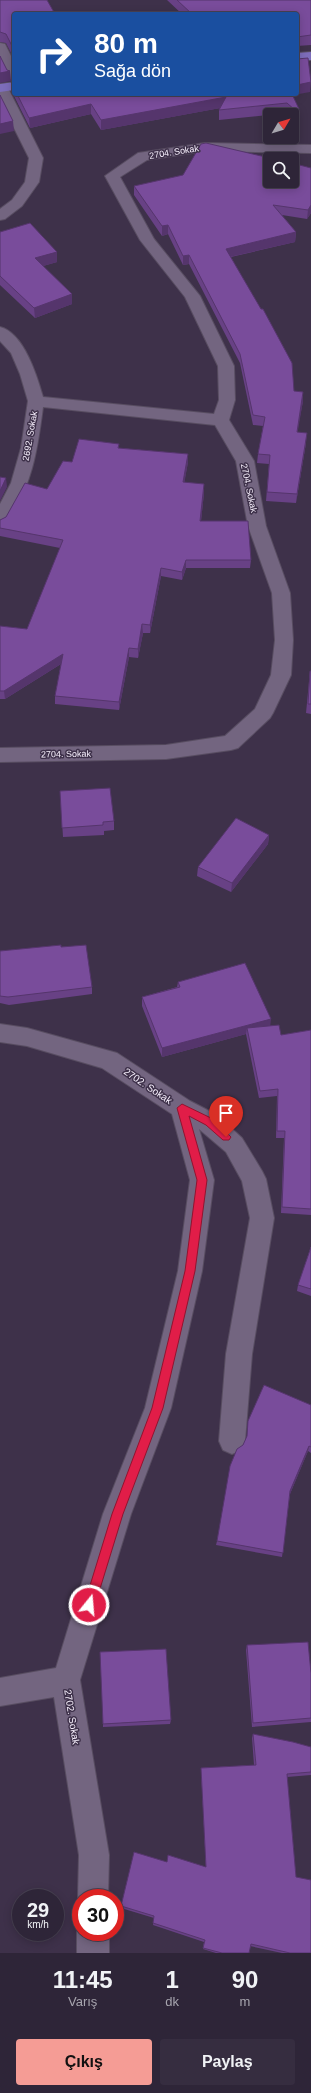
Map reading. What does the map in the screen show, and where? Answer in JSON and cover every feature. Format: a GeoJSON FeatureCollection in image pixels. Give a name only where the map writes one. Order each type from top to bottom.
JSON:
{"type":"FeatureCollection","features":[{"type":"Feature","properties":{"kind":"main road"},"geometry":{"type":"LineString","coordinates":[[299,58],[311,56]]}},
{"type":"Feature","properties":{"kind":"street"},"geometry":{"type":"LineString","coordinates":[[0,47],[12,72]]}},
{"type":"Feature","properties":{"kind":"street"},"geometry":{"type":"LineString","coordinates":[[0,216],[17,203],[32,182],[36,158],[5,88]]}},
{"type":"Feature","properties":{"kind":"street","name":"2704. Sokak"},"geometry":{"type":"LineString","coordinates":[[0,755],[166,752],[231,743],[263,713],[281,675],[284,640],[281,593],[257,526],[245,461],[221,420],[227,400],[226,366],[192,296],[147,240],[112,176],[143,156],[205,147],[311,150]]}},
{"type":"Feature","properties":{"kind":"street","name":"2692. Sokak"},"geometry":{"type":"LineString","coordinates":[[0,332],[18,351],[28,374],[36,401],[30,448],[20,483],[0,521]]}},
{"type":"Feature","properties":{"kind":"street"},"geometry":{"type":"LineString","coordinates":[[36,401],[221,420]]}},
{"type":"Feature","properties":{"kind":"street","name":"2702. Sokak"},"geometry":{"type":"LineString","coordinates":[[0,1033],[27,1037],[110,1060],[182,1108],[202,1180],[190,1271],[158,1408],[117,1514],[66,1680],[94,1855],[93,1889]]}},
{"type":"Feature","properties":{"kind":"street"},"geometry":{"type":"LineString","coordinates":[[182,1108],[209,1122],[234,1145],[254,1179],[262,1218],[239,1354],[232,1441]]}},
{"type":"Feature","properties":{"kind":"street"},"geometry":{"type":"LineString","coordinates":[[0,1692],[66,1680]]}},
{"type":"Feature","properties":{"kind":"street"},"geometry":{"type":"LineString","coordinates":[[93,1941],[93,1953]]}},
{"type":"Feature","properties":{"kind":"building"},"geometry":{"type":"Polygon","coordinates":[[[0,0],[47,0],[54,12],[12,12],[12,46],[6,34],[0,32],[0,0]]]}},
{"type":"Feature","properties":{"kind":"building"},"geometry":{"type":"Polygon","coordinates":[[[177,0],[311,0],[311,35],[299,37],[299,12],[190,12],[177,0]]]}},
{"type":"Feature","properties":{"kind":"building"},"geometry":{"type":"Polygon","coordinates":[[[0,56],[7,70],[10,71],[0,73],[0,56]]]}},
{"type":"Feature","properties":{"kind":"building"},"geometry":{"type":"Polygon","coordinates":[[[308,58],[311,82],[299,85],[299,59],[308,58]]]}},
{"type":"Feature","properties":{"kind":"building"},"geometry":{"type":"Polygon","coordinates":[[[0,95],[13,121],[0,124],[0,95]]]}},
{"type":"Feature","properties":{"kind":"building"},"geometry":{"type":"Polygon","coordinates":[[[18,96],[293,96],[299,108],[293,108],[287,103],[219,110],[226,97],[101,120],[91,104],[29,118],[18,96]]]}},
{"type":"Feature","properties":{"kind":"building"},"geometry":{"type":"Polygon","coordinates":[[[206,143],[263,156],[263,188],[299,188],[299,165],[311,168],[311,205],[308,210],[273,205],[296,232],[226,249],[261,309],[263,309],[292,363],[294,391],[303,392],[297,432],[307,433],[297,494],[267,492],[270,455],[258,454],[265,417],[253,415],[240,354],[189,255],[183,256],[168,225],[162,226],[134,186],[183,175],[201,144],[206,143]]]}},
{"type":"Feature","properties":{"kind":"building"},"geometry":{"type":"Polygon","coordinates":[[[30,223],[57,252],[35,258],[72,294],[34,308],[0,276],[0,232],[30,223]]]}},
{"type":"Feature","properties":{"kind":"building"},"geometry":{"type":"Polygon","coordinates":[[[79,439],[119,444],[118,448],[188,454],[183,482],[204,484],[200,521],[248,521],[251,560],[186,560],[182,572],[161,568],[150,625],[142,624],[138,649],[129,648],[119,702],[55,696],[63,654],[4,691],[0,691],[0,626],[27,629],[63,540],[0,528],[0,520],[6,517],[25,483],[47,489],[63,461],[72,462],[79,439]]]}},
{"type":"Feature","properties":{"kind":"building"},"geometry":{"type":"Polygon","coordinates":[[[0,477],[6,478],[0,491],[0,477]]]}},
{"type":"Feature","properties":{"kind":"building"},"geometry":{"type":"Polygon","coordinates":[[[310,671],[311,704],[308,704],[310,671]]]}},
{"type":"Feature","properties":{"kind":"building"},"geometry":{"type":"Polygon","coordinates":[[[110,788],[114,821],[103,822],[103,825],[62,828],[60,791],[110,788]]]}},
{"type":"Feature","properties":{"kind":"building"},"geometry":{"type":"Polygon","coordinates":[[[236,818],[269,835],[232,883],[198,867],[236,818]]]}},
{"type":"Feature","properties":{"kind":"building"},"geometry":{"type":"Polygon","coordinates":[[[61,945],[61,947],[86,945],[92,987],[8,997],[0,996],[0,951],[61,945]]]}},
{"type":"Feature","properties":{"kind":"building"},"geometry":{"type":"Polygon","coordinates":[[[245,963],[271,1019],[162,1048],[142,997],[180,987],[178,982],[245,963]]]}},
{"type":"Feature","properties":{"kind":"building"},"geometry":{"type":"Polygon","coordinates":[[[279,1025],[281,1035],[311,1030],[311,1209],[282,1207],[285,1131],[277,1131],[278,1089],[260,1091],[247,1028],[279,1025]]]}},
{"type":"Feature","properties":{"kind":"building"},"geometry":{"type":"Polygon","coordinates":[[[311,1247],[311,1289],[298,1285],[311,1247]]]}},
{"type":"Feature","properties":{"kind":"building"},"geometry":{"type":"Polygon","coordinates":[[[264,1385],[311,1405],[311,1447],[309,1446],[290,1491],[283,1553],[217,1541],[230,1466],[237,1449],[243,1445],[247,1436],[248,1421],[264,1385]]]}},
{"type":"Feature","properties":{"kind":"building"},"geometry":{"type":"Polygon","coordinates":[[[308,1642],[311,1673],[311,1718],[253,1723],[247,1645],[308,1642]]]}},
{"type":"Feature","properties":{"kind":"building"},"geometry":{"type":"Polygon","coordinates":[[[166,1649],[171,1720],[103,1724],[100,1652],[166,1649]]]}},
{"type":"Feature","properties":{"kind":"building"},"geometry":{"type":"Polygon","coordinates":[[[253,1734],[311,1747],[311,1772],[287,1774],[296,1877],[311,1880],[311,1953],[290,1953],[251,1944],[249,1953],[222,1953],[203,1948],[205,1940],[153,1923],[154,1916],[124,1907],[124,1894],[134,1852],[167,1862],[168,1855],[206,1867],[201,1768],[256,1765],[253,1734]]]}},
{"type":"Feature","properties":{"kind":"route"},"geometry":{"type":"LineString","coordinates":[[89,1605],[117,1514],[158,1408],[190,1271],[202,1180],[182,1108],[209,1122],[226,1137]]}}]}
